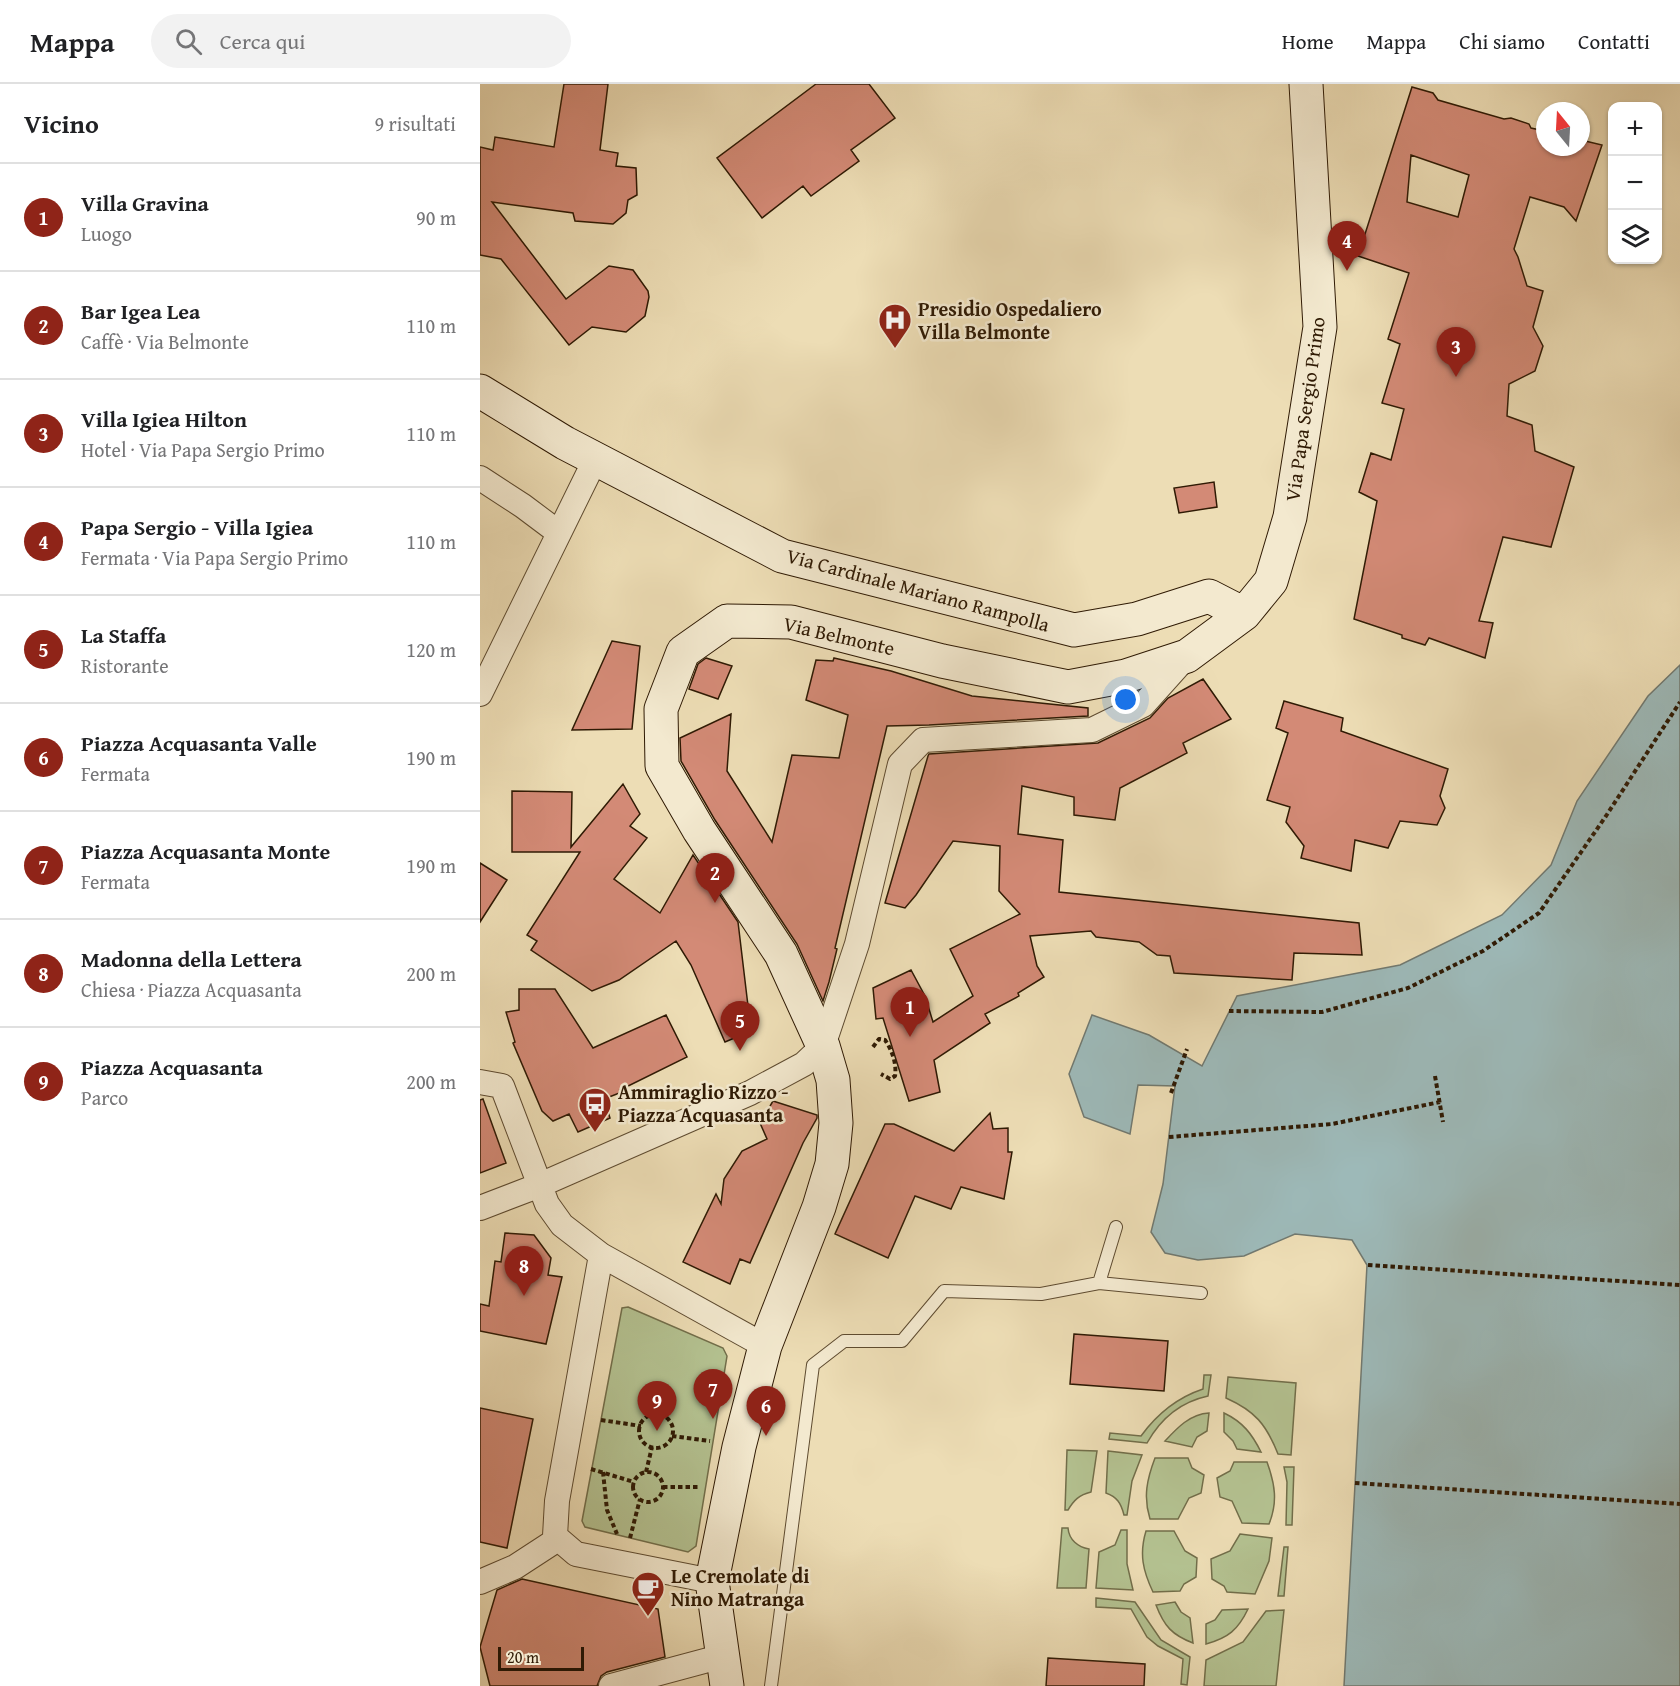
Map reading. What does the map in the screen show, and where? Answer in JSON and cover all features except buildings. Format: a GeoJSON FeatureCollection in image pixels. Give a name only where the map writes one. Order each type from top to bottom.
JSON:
{"type":"FeatureCollection","features":[{"type":"Feature","properties":{"kind":"main road","name":"Via Papa Sergio Primo"},"geometry":{"type":"LineString","coordinates":[[1244,614],[1271,581],[1290,517],[1320,327],[1306,84]]}},
{"type":"Feature","properties":{"kind":"main road","name":"Via Cardinale Mariano Rampolla"},"geometry":{"type":"LineString","coordinates":[[480,391],[596,460],[782,556],[1074,630],[1137,619],[1209,596],[1244,614]]}},
{"type":"Feature","properties":{"kind":"main road","name":"Via Belmonte"},"geometry":{"type":"LineString","coordinates":[[725,1671],[712,1581],[739,1447],[765,1346],[819,1207],[832,1164],[836,1123],[833,1080],[823,1046],[781,954],[699,830],[662,766],[661,709],[683,652],[728,621],[791,622],[942,661],[1068,687],[1126,676],[1187,656],[1244,614]]}},
{"type":"Feature","properties":{"kind":"street"},"geometry":{"type":"LineString","coordinates":[[480,694],[596,460]]}},
{"type":"Feature","properties":{"kind":"street"},"geometry":{"type":"LineString","coordinates":[[480,478],[559,533]]}},
{"type":"Feature","properties":{"kind":"street"},"geometry":{"type":"LineString","coordinates":[[480,1208],[540,1185],[750,1094],[804,1064],[823,1046],[857,944],[900,764],[923,740],[1092,730],[1143,705],[1187,656]]}},
{"type":"Feature","properties":{"kind":"street"},"geometry":{"type":"LineString","coordinates":[[480,1082],[502,1086],[547,1204],[562,1225],[601,1255],[765,1346]]}},
{"type":"Feature","properties":{"kind":"street"},"geometry":{"type":"LineString","coordinates":[[601,1255],[557,1501],[555,1536],[576,1554],[712,1581]]}},
{"type":"Feature","properties":{"kind":"street"},"geometry":{"type":"LineString","coordinates":[[480,1582],[515,1566],[558,1539]]}},
{"type":"Feature","properties":{"kind":"street"},"geometry":{"type":"LineString","coordinates":[[611,1686],[725,1671]]}},
{"type":"Feature","properties":{"kind":"lane"},"geometry":{"type":"LineString","coordinates":[[1099,1283],[1116,1227]]}},
{"type":"Feature","properties":{"kind":"lane"},"geometry":{"type":"LineString","coordinates":[[771,1686],[813,1365],[844,1341],[902,1341],[944,1292],[1041,1294],[1099,1283],[1200,1293]]}},
{"type":"Feature","properties":{"kind":"path"},"geometry":{"type":"LineString","coordinates":[[1229,1011],[1322,1011],[1408,988],[1483,951],[1539,913],[1606,816],[1680,702]]}},
{"type":"Feature","properties":{"kind":"path"},"geometry":{"type":"LineString","coordinates":[[873,1047],[879,1039],[885,1040],[890,1048],[896,1069],[895,1076],[890,1079],[881,1074]]}},
{"type":"Feature","properties":{"kind":"path"},"geometry":{"type":"LineString","coordinates":[[1171,1093],[1187,1049]]}},
{"type":"Feature","properties":{"kind":"path"},"geometry":{"type":"LineString","coordinates":[[1435,1076],[1443,1122]]}},
{"type":"Feature","properties":{"kind":"path"},"geometry":{"type":"LineString","coordinates":[[1169,1137],[1332,1124],[1440,1102]]}},
{"type":"Feature","properties":{"kind":"path"},"geometry":{"type":"LineString","coordinates":[[1368,1266],[1680,1286]]}},
{"type":"Feature","properties":{"kind":"path"},"geometry":{"type":"LineString","coordinates":[[663,1415],[671,1423],[672,1436],[663,1446],[652,1447],[647,1445],[641,1437],[641,1426],[647,1417],[663,1415]]}},
{"type":"Feature","properties":{"kind":"path"},"geometry":{"type":"LineString","coordinates":[[601,1420],[641,1426]]}},
{"type":"Feature","properties":{"kind":"path"},"geometry":{"type":"LineString","coordinates":[[672,1436],[714,1441]]}},
{"type":"Feature","properties":{"kind":"path"},"geometry":{"type":"LineString","coordinates":[[646,1472],[652,1447]]}},
{"type":"Feature","properties":{"kind":"path"},"geometry":{"type":"LineString","coordinates":[[591,1469],[634,1482]]}},
{"type":"Feature","properties":{"kind":"path"},"geometry":{"type":"LineString","coordinates":[[646,1472],[660,1478],[663,1487],[656,1500],[647,1502],[635,1494],[634,1482],[638,1476],[646,1472]]}},
{"type":"Feature","properties":{"kind":"path"},"geometry":{"type":"LineString","coordinates":[[603,1473],[607,1510],[617,1534]]}},
{"type":"Feature","properties":{"kind":"path"},"geometry":{"type":"LineString","coordinates":[[1355,1483],[1680,1504]]}},
{"type":"Feature","properties":{"kind":"path"},"geometry":{"type":"LineString","coordinates":[[663,1487],[706,1488]]}},
{"type":"Feature","properties":{"kind":"path"},"geometry":{"type":"LineString","coordinates":[[630,1538],[640,1499]]}},
{"type":"Feature","properties":{"kind":"green space"},"geometry":{"type":"Polygon","coordinates":[[[628,1307],[723,1348],[727,1356],[696,1546],[688,1552],[585,1527],[582,1521],[622,1308],[628,1307]]]}},
{"type":"Feature","properties":{"kind":"green space"},"geometry":{"type":"Polygon","coordinates":[[[1204,1375],[1211,1375],[1208,1396],[1189,1402],[1172,1412],[1158,1426],[1147,1443],[1109,1439],[1110,1433],[1141,1436],[1168,1408],[1184,1397],[1203,1389],[1204,1375]]]}},
{"type":"Feature","properties":{"kind":"green space"},"geometry":{"type":"Polygon","coordinates":[[[1228,1377],[1296,1383],[1291,1455],[1278,1454],[1269,1434],[1258,1420],[1245,1408],[1226,1398],[1228,1377]]]}},
{"type":"Feature","properties":{"kind":"green space"},"geometry":{"type":"Polygon","coordinates":[[[1209,1413],[1207,1431],[1197,1437],[1192,1447],[1165,1441],[1190,1419],[1209,1413]]]}},
{"type":"Feature","properties":{"kind":"green space"},"geometry":{"type":"Polygon","coordinates":[[[1224,1413],[1237,1420],[1246,1429],[1261,1452],[1237,1449],[1224,1432],[1224,1413]]]}},
{"type":"Feature","properties":{"kind":"green space"},"geometry":{"type":"Polygon","coordinates":[[[1067,1450],[1097,1451],[1091,1492],[1080,1496],[1068,1510],[1065,1510],[1067,1450]]]}},
{"type":"Feature","properties":{"kind":"green space"},"geometry":{"type":"Polygon","coordinates":[[[1108,1451],[1142,1455],[1132,1481],[1127,1515],[1124,1515],[1116,1499],[1106,1493],[1108,1451]]]}},
{"type":"Feature","properties":{"kind":"green space"},"geometry":{"type":"Polygon","coordinates":[[[1155,1458],[1188,1458],[1192,1468],[1204,1475],[1201,1493],[1189,1498],[1178,1519],[1150,1519],[1147,1488],[1155,1458]]]}},
{"type":"Feature","properties":{"kind":"green space"},"geometry":{"type":"Polygon","coordinates":[[[1234,1462],[1267,1462],[1274,1493],[1274,1508],[1269,1524],[1242,1523],[1232,1501],[1220,1497],[1217,1478],[1230,1471],[1234,1462]]]}},
{"type":"Feature","properties":{"kind":"green space"},"geometry":{"type":"Polygon","coordinates":[[[1284,1467],[1294,1467],[1292,1525],[1286,1525],[1287,1482],[1284,1467]]]}},
{"type":"Feature","properties":{"kind":"green space"},"geometry":{"type":"Polygon","coordinates":[[[1062,1528],[1068,1528],[1075,1542],[1089,1549],[1086,1588],[1057,1588],[1062,1528]]]}},
{"type":"Feature","properties":{"kind":"green space"},"geometry":{"type":"Polygon","coordinates":[[[1121,1530],[1127,1530],[1127,1564],[1133,1590],[1096,1588],[1099,1552],[1115,1545],[1121,1530]]]}},
{"type":"Feature","properties":{"kind":"green space"},"geometry":{"type":"Polygon","coordinates":[[[1146,1531],[1174,1531],[1185,1551],[1197,1558],[1196,1577],[1184,1584],[1180,1591],[1153,1592],[1143,1562],[1146,1531]]]}},
{"type":"Feature","properties":{"kind":"green space"},"geometry":{"type":"Polygon","coordinates":[[[1240,1534],[1272,1538],[1269,1561],[1255,1594],[1227,1592],[1224,1586],[1212,1579],[1211,1559],[1230,1551],[1240,1534]]]}},
{"type":"Feature","properties":{"kind":"green space"},"geometry":{"type":"Polygon","coordinates":[[[1284,1547],[1288,1547],[1284,1596],[1278,1596],[1284,1547]]]}},
{"type":"Feature","properties":{"kind":"green space"},"geometry":{"type":"Polygon","coordinates":[[[1096,1598],[1135,1602],[1161,1640],[1190,1657],[1187,1685],[1181,1684],[1183,1659],[1158,1646],[1147,1637],[1131,1609],[1096,1607],[1096,1598]]]}},
{"type":"Feature","properties":{"kind":"green space"},"geometry":{"type":"Polygon","coordinates":[[[1175,1602],[1181,1612],[1190,1618],[1193,1643],[1179,1637],[1170,1629],[1162,1619],[1156,1605],[1175,1602]]]}},
{"type":"Feature","properties":{"kind":"green space"},"geometry":{"type":"Polygon","coordinates":[[[1248,1609],[1232,1632],[1206,1644],[1206,1624],[1215,1620],[1222,1610],[1248,1609]]]}},
{"type":"Feature","properties":{"kind":"green space"},"geometry":{"type":"Polygon","coordinates":[[[1284,1610],[1276,1686],[1204,1686],[1206,1660],[1243,1642],[1266,1611],[1284,1610]]]}},
{"type":"Feature","properties":{"kind":"water"},"geometry":{"type":"Polygon","coordinates":[[[1680,665],[1680,1686],[1344,1686],[1367,1265],[1352,1240],[1295,1234],[1244,1256],[1198,1260],[1165,1253],[1151,1232],[1163,1184],[1175,1086],[1138,1085],[1130,1134],[1084,1117],[1069,1074],[1092,1015],[1149,1035],[1202,1066],[1237,996],[1400,965],[1502,915],[1551,865],[1577,801],[1648,696],[1680,665]]]}},
{"type":"Feature","properties":{"kind":"place","name":"Papa Sergio - Villa Igiea"},"geometry":{"type":"Point","coordinates":[1347,271]}},
{"type":"Feature","properties":{"kind":"place","name":"Presidio Ospedaliero Villa Belmonte"},"geometry":{"type":"Point","coordinates":[895,349]}},
{"type":"Feature","properties":{"kind":"place","name":"Villa Igiea Hilton"},"geometry":{"type":"Point","coordinates":[1456,377]}},
{"type":"Feature","properties":{"kind":"place","name":"Bar Igea Lea"},"geometry":{"type":"Point","coordinates":[715,903]}},
{"type":"Feature","properties":{"kind":"place","name":"Villa Gravina"},"geometry":{"type":"Point","coordinates":[910,1037]}},
{"type":"Feature","properties":{"kind":"place","name":"La Staffa"},"geometry":{"type":"Point","coordinates":[740,1051]}},
{"type":"Feature","properties":{"kind":"place","name":"Ammiraglio Rizzo - Piazza Acquasanta"},"geometry":{"type":"Point","coordinates":[595,1133]}},
{"type":"Feature","properties":{"kind":"place","name":"Madonna della Lettera"},"geometry":{"type":"Point","coordinates":[524,1296]}},
{"type":"Feature","properties":{"kind":"place","name":"Piazza Acquasanta Monte"},"geometry":{"type":"Point","coordinates":[713,1419]}},
{"type":"Feature","properties":{"kind":"place","name":"Piazza Acquasanta"},"geometry":{"type":"Point","coordinates":[657,1431]}},
{"type":"Feature","properties":{"kind":"place","name":"Piazza Acquasanta Valle"},"geometry":{"type":"Point","coordinates":[766,1436]}},
{"type":"Feature","properties":{"kind":"place","name":"Le Cremolate di Nino Matranga"},"geometry":{"type":"Point","coordinates":[648,1617]}}]}
